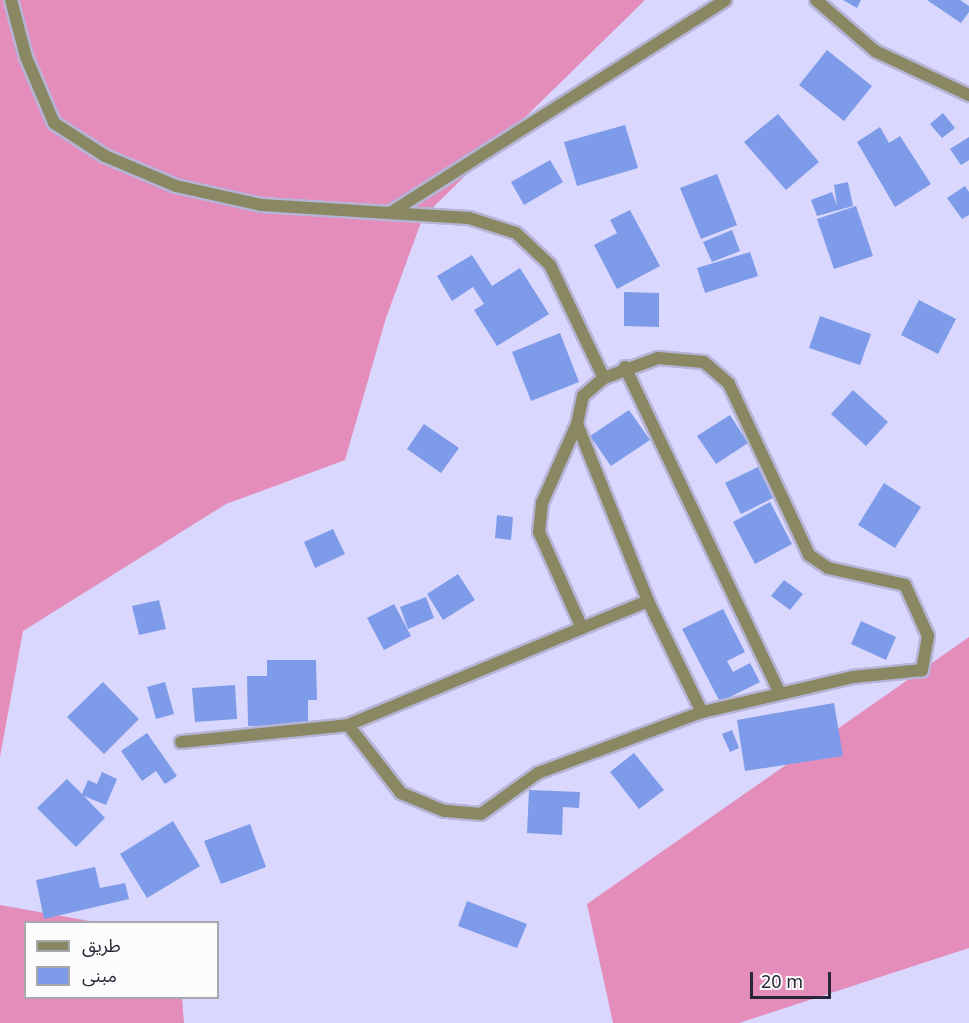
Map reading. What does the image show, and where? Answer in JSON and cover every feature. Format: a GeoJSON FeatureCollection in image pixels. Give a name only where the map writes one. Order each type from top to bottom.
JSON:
{"type":"FeatureCollection","features":[{"type":"Feature","properties":{"kind":"street"},"geometry":{"type":"LineString","coordinates":[[11,0],[26,57],[54,123],[105,156],[176,186],[262,205],[469,218],[516,233],[550,265],[604,378]]}},
{"type":"Feature","properties":{"kind":"street"},"geometry":{"type":"LineString","coordinates":[[390,213],[725,0]]}},
{"type":"Feature","properties":{"kind":"street"},"geometry":{"type":"LineString","coordinates":[[816,0],[875,51],[969,92]]}},
{"type":"Feature","properties":{"kind":"street"},"geometry":{"type":"LineString","coordinates":[[348,725],[401,793],[444,811],[481,814],[538,773],[702,712],[778,692],[853,677],[922,670],[928,636],[913,597],[905,585],[828,568],[808,555],[729,384],[704,362],[658,358],[625,368],[604,378],[583,396],[577,424],[542,502],[539,532],[582,628]]}},
{"type":"Feature","properties":{"kind":"street"},"geometry":{"type":"LineString","coordinates":[[625,368],[778,692]]}},
{"type":"Feature","properties":{"kind":"street"},"geometry":{"type":"LineString","coordinates":[[577,424],[648,601],[702,712]]}},
{"type":"Feature","properties":{"kind":"street"},"geometry":{"type":"LineString","coordinates":[[181,742],[348,725],[648,601]]}},
{"type":"Feature","properties":{"kind":"shaded area"},"geometry":{"type":"Polygon","coordinates":[[[0,0],[645,0],[423,217],[386,318],[345,460],[226,504],[23,631],[0,757],[0,0]]]}},
{"type":"Feature","properties":{"kind":"shaded area"},"geometry":{"type":"Polygon","coordinates":[[[969,637],[969,948],[739,1023],[613,1023],[587,904],[969,637]]]}},
{"type":"Feature","properties":{"kind":"shaded area"},"geometry":{"type":"Polygon","coordinates":[[[0,905],[89,921],[24,921],[24,999],[182,999],[184,1023],[0,1023],[0,905]]]}},
{"type":"Feature","properties":{"kind":"building"},"geometry":{"type":"Polygon","coordinates":[[[843,0],[861,0],[857,8],[843,0]]]}},
{"type":"Feature","properties":{"kind":"building"},"geometry":{"type":"Polygon","coordinates":[[[927,0],[960,0],[969,6],[969,12],[961,23],[927,0]]]}},
{"type":"Feature","properties":{"kind":"building"},"geometry":{"type":"Polygon","coordinates":[[[827,50],[872,86],[844,121],[799,85],[827,50]]]}},
{"type":"Feature","properties":{"kind":"building"},"geometry":{"type":"Polygon","coordinates":[[[943,113],[955,128],[942,138],[930,124],[943,113]]]}},
{"type":"Feature","properties":{"kind":"building"},"geometry":{"type":"Polygon","coordinates":[[[778,114],[819,162],[786,190],[744,142],[778,114]]]}},
{"type":"Feature","properties":{"kind":"building"},"geometry":{"type":"Polygon","coordinates":[[[625,125],[638,168],[577,186],[564,142],[625,125]]]}},
{"type":"Feature","properties":{"kind":"building"},"geometry":{"type":"Polygon","coordinates":[[[880,127],[889,143],[900,136],[931,184],[895,207],[857,142],[880,127]]]}},
{"type":"Feature","properties":{"kind":"building"},"geometry":{"type":"Polygon","coordinates":[[[969,137],[969,160],[961,165],[950,149],[969,137]]]}},
{"type":"Feature","properties":{"kind":"building"},"geometry":{"type":"Polygon","coordinates":[[[550,160],[563,182],[524,205],[511,182],[550,160]]]}},
{"type":"Feature","properties":{"kind":"building"},"geometry":{"type":"Polygon","coordinates":[[[717,174],[737,225],[701,239],[680,188],[717,174]]]}},
{"type":"Feature","properties":{"kind":"building"},"geometry":{"type":"Polygon","coordinates":[[[848,182],[853,206],[817,216],[811,200],[832,192],[837,206],[834,185],[848,182]]]}},
{"type":"Feature","properties":{"kind":"building"},"geometry":{"type":"Polygon","coordinates":[[[965,186],[969,192],[969,215],[962,219],[947,198],[965,186]]]}},
{"type":"Feature","properties":{"kind":"building"},"geometry":{"type":"Polygon","coordinates":[[[856,206],[873,256],[834,269],[817,219],[856,206]]]}},
{"type":"Feature","properties":{"kind":"building"},"geometry":{"type":"Polygon","coordinates":[[[630,210],[660,266],[617,289],[594,245],[617,233],[610,220],[630,210]]]}},
{"type":"Feature","properties":{"kind":"building"},"geometry":{"type":"Polygon","coordinates":[[[732,230],[740,251],[712,262],[703,242],[732,230]]]}},
{"type":"Feature","properties":{"kind":"building"},"geometry":{"type":"Polygon","coordinates":[[[750,252],[758,276],[705,293],[697,268],[750,252]]]}},
{"type":"Feature","properties":{"kind":"building"},"geometry":{"type":"Polygon","coordinates":[[[472,255],[492,286],[520,268],[549,314],[497,346],[474,310],[484,304],[473,287],[452,301],[437,276],[472,255]]]}},
{"type":"Feature","properties":{"kind":"building"},"geometry":{"type":"Polygon","coordinates":[[[624,292],[659,293],[659,327],[624,326],[624,292]]]}},
{"type":"Feature","properties":{"kind":"building"},"geometry":{"type":"Polygon","coordinates":[[[919,300],[956,319],[938,354],[901,335],[919,300]]]}},
{"type":"Feature","properties":{"kind":"building"},"geometry":{"type":"Polygon","coordinates":[[[820,316],[871,334],[860,365],[809,348],[820,316]]]}},
{"type":"Feature","properties":{"kind":"building"},"geometry":{"type":"Polygon","coordinates":[[[560,333],[579,382],[531,401],[512,352],[560,333]]]}},
{"type":"Feature","properties":{"kind":"building"},"geometry":{"type":"Polygon","coordinates":[[[853,390],[888,422],[866,446],[831,414],[853,390]]]}},
{"type":"Feature","properties":{"kind":"building"},"geometry":{"type":"Polygon","coordinates":[[[629,410],[650,440],[611,466],[590,436],[629,410]]]}},
{"type":"Feature","properties":{"kind":"building"},"geometry":{"type":"Polygon","coordinates":[[[730,415],[748,443],[716,464],[697,436],[730,415]]]}},
{"type":"Feature","properties":{"kind":"building"},"geometry":{"type":"Polygon","coordinates":[[[424,424],[459,448],[441,473],[407,449],[424,424]]]}},
{"type":"Feature","properties":{"kind":"building"},"geometry":{"type":"Polygon","coordinates":[[[758,467],[773,498],[741,514],[725,483],[758,467]]]}},
{"type":"Feature","properties":{"kind":"building"},"geometry":{"type":"Polygon","coordinates":[[[884,483],[921,507],[895,548],[858,525],[884,483]]]}},
{"type":"Feature","properties":{"kind":"building"},"geometry":{"type":"Polygon","coordinates":[[[770,502],[792,544],[755,564],[733,522],[770,502]]]}},
{"type":"Feature","properties":{"kind":"building"},"geometry":{"type":"Polygon","coordinates":[[[497,515],[513,517],[511,540],[495,538],[497,515]]]}},
{"type":"Feature","properties":{"kind":"building"},"geometry":{"type":"Polygon","coordinates":[[[333,529],[345,554],[315,568],[304,542],[333,529]]]}},
{"type":"Feature","properties":{"kind":"building"},"geometry":{"type":"Polygon","coordinates":[[[458,574],[475,600],[443,620],[427,594],[458,574]]]}},
{"type":"Feature","properties":{"kind":"building"},"geometry":{"type":"Polygon","coordinates":[[[784,580],[803,594],[790,610],[771,596],[784,580]]]}},
{"type":"Feature","properties":{"kind":"building"},"geometry":{"type":"Polygon","coordinates":[[[426,597],[434,618],[408,629],[400,607],[426,597]]]}},
{"type":"Feature","properties":{"kind":"building"},"geometry":{"type":"Polygon","coordinates":[[[159,600],[166,629],[139,635],[132,606],[159,600]]]}},
{"type":"Feature","properties":{"kind":"building"},"geometry":{"type":"Polygon","coordinates":[[[394,604],[411,636],[384,650],[367,618],[394,604]]]}},
{"type":"Feature","properties":{"kind":"building"},"geometry":{"type":"Polygon","coordinates":[[[723,609],[745,652],[727,661],[733,672],[750,663],[760,682],[720,702],[682,629],[723,609]]]}},
{"type":"Feature","properties":{"kind":"building"},"geometry":{"type":"Polygon","coordinates":[[[861,621],[896,637],[886,660],[851,644],[861,621]]]}},
{"type":"Feature","properties":{"kind":"building"},"geometry":{"type":"Polygon","coordinates":[[[267,660],[316,660],[317,700],[308,700],[308,725],[248,726],[247,676],[267,676],[267,660]]]}},
{"type":"Feature","properties":{"kind":"building"},"geometry":{"type":"Polygon","coordinates":[[[103,682],[139,719],[104,754],[67,717],[103,682]]]}},
{"type":"Feature","properties":{"kind":"building"},"geometry":{"type":"Polygon","coordinates":[[[165,682],[174,714],[156,719],[147,687],[165,682]]]}},
{"type":"Feature","properties":{"kind":"building"},"geometry":{"type":"Polygon","coordinates":[[[235,685],[237,719],[195,722],[192,688],[235,685]]]}},
{"type":"Feature","properties":{"kind":"building"},"geometry":{"type":"Polygon","coordinates":[[[834,703],[843,756],[745,771],[737,720],[834,703]]]}},
{"type":"Feature","properties":{"kind":"building"},"geometry":{"type":"Polygon","coordinates":[[[732,730],[739,748],[730,752],[722,734],[732,730]]]}},
{"type":"Feature","properties":{"kind":"building"},"geometry":{"type":"Polygon","coordinates":[[[147,733],[177,776],[165,784],[156,771],[142,781],[121,751],[147,733]]]}},
{"type":"Feature","properties":{"kind":"building"},"geometry":{"type":"Polygon","coordinates":[[[634,753],[664,790],[639,809],[610,772],[634,753]]]}},
{"type":"Feature","properties":{"kind":"building"},"geometry":{"type":"Polygon","coordinates":[[[102,772],[117,779],[106,805],[84,796],[105,818],[76,847],[37,808],[67,779],[82,794],[88,780],[97,784],[102,772]]]}},
{"type":"Feature","properties":{"kind":"building"},"geometry":{"type":"Polygon","coordinates":[[[529,790],[580,792],[579,808],[563,807],[562,835],[527,833],[529,790]]]}},
{"type":"Feature","properties":{"kind":"building"},"geometry":{"type":"Polygon","coordinates":[[[173,821],[200,866],[147,898],[120,854],[173,821]]]}},
{"type":"Feature","properties":{"kind":"building"},"geometry":{"type":"Polygon","coordinates":[[[250,824],[266,867],[221,884],[204,841],[250,824]]]}},
{"type":"Feature","properties":{"kind":"building"},"geometry":{"type":"Polygon","coordinates":[[[95,867],[100,888],[125,883],[129,899],[44,919],[36,880],[95,867]]]}},
{"type":"Feature","properties":{"kind":"building"},"geometry":{"type":"Polygon","coordinates":[[[467,901],[527,924],[517,948],[458,926],[467,901]]]}}]}
